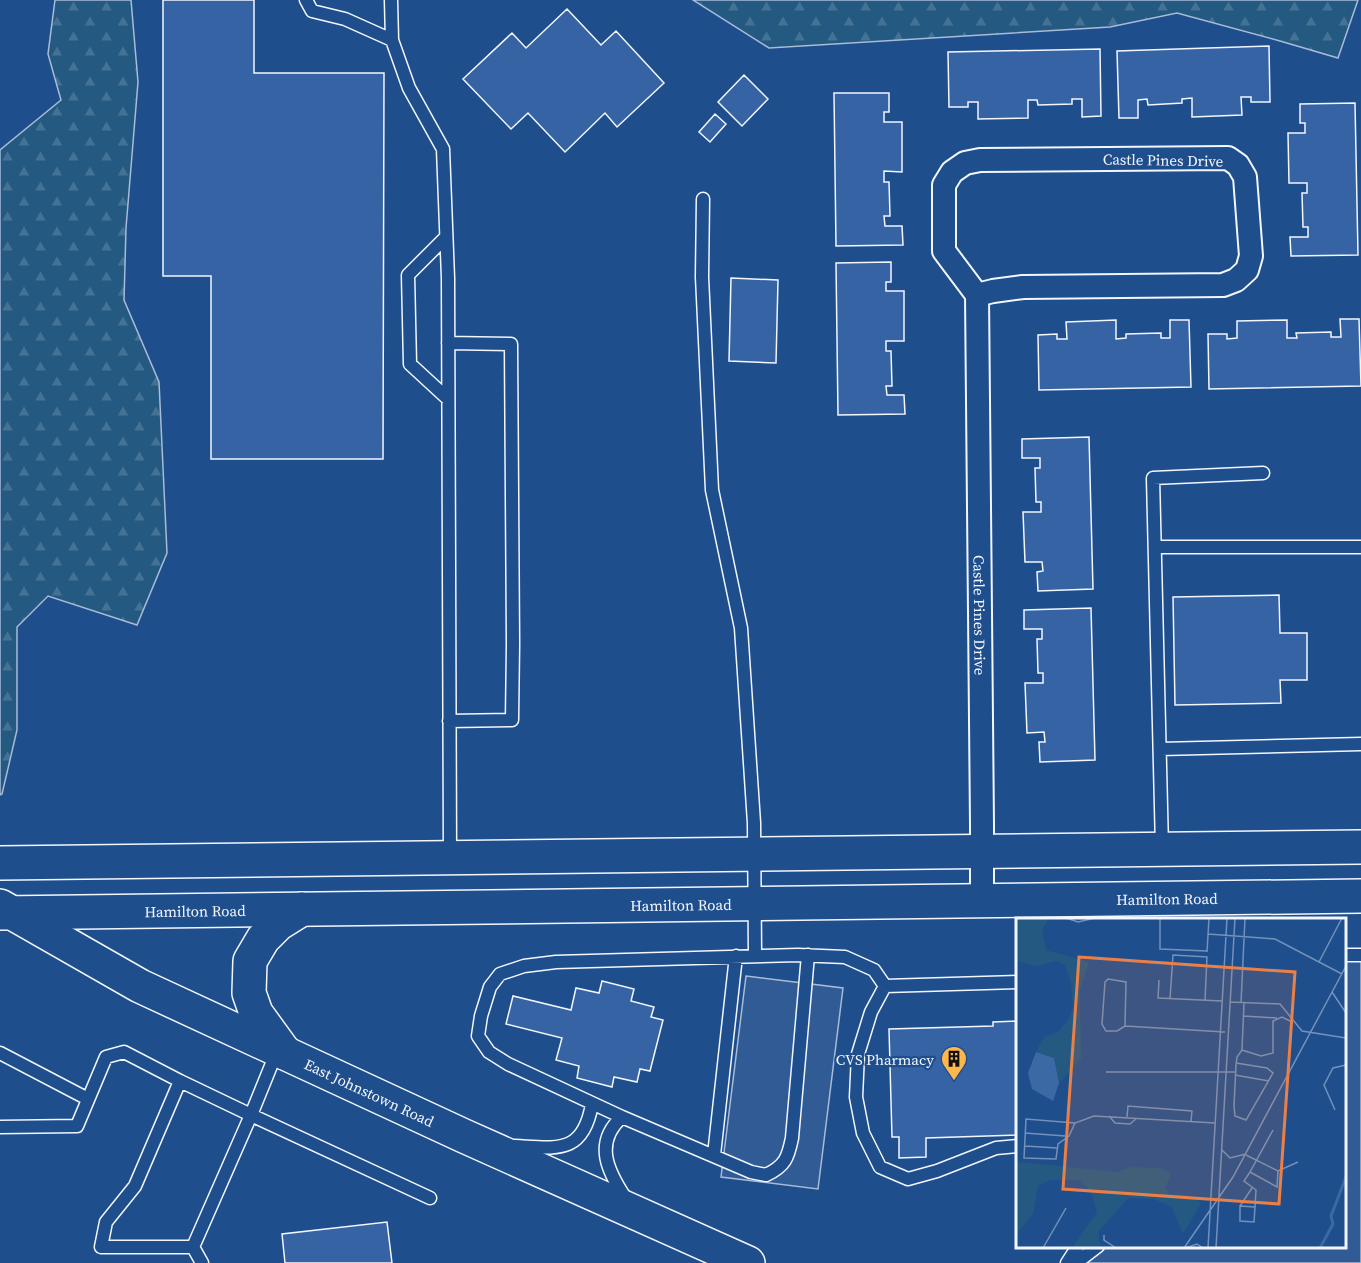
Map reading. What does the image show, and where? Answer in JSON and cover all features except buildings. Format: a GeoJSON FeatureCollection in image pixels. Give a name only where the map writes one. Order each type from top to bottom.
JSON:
{"type":"FeatureCollection","features":[{"type":"Feature","properties":{"kind":"main road"},"geometry":{"type":"LineString","coordinates":[[0,863],[1361,847]]}},
{"type":"Feature","properties":{"kind":"main road","name":"Hamilton Road"},"geometry":{"type":"LineString","coordinates":[[3,910],[302,909],[982,900],[1159,903],[1361,896]]}},
{"type":"Feature","properties":{"kind":"main road"},"geometry":{"type":"LineString","coordinates":[[281,1051],[256,1014],[249,993],[250,961],[263,939],[278,924],[302,909]]}},
{"type":"Feature","properties":{"kind":"main road","name":"East Johnstown Road"},"geometry":{"type":"LineString","coordinates":[[3,910],[140,986],[748,1263]]}},
{"type":"Feature","properties":{"kind":"street","name":"Castle Pines Drive"},"geometry":{"type":"LineString","coordinates":[[977,295],[1023,287],[1223,285],[1236,280],[1246,270],[1251,256],[1245,177],[1238,165],[1228,158],[980,160],[964,163],[952,172],[944,186],[944,251],[977,295],[982,900]]}},
{"type":"Feature","properties":{"kind":"lane"},"geometry":{"type":"LineString","coordinates":[[391,0],[392,40],[409,88],[443,149],[448,278],[450,858]]}},
{"type":"Feature","properties":{"kind":"lane"},"geometry":{"type":"LineString","coordinates":[[310,4],[392,40]]}},
{"type":"Feature","properties":{"kind":"lane"},"geometry":{"type":"LineString","coordinates":[[703,199],[702,277],[712,490],[741,628],[754,824],[755,956]]}},
{"type":"Feature","properties":{"kind":"lane"},"geometry":{"type":"LineString","coordinates":[[446,237],[408,275],[410,364],[448,399]]}},
{"type":"Feature","properties":{"kind":"lane"},"geometry":{"type":"LineString","coordinates":[[448,343],[511,344],[513,644],[512,720],[449,721]]}},
{"type":"Feature","properties":{"kind":"lane"},"geometry":{"type":"LineString","coordinates":[[1162,849],[1153,478],[1263,472]]}},
{"type":"Feature","properties":{"kind":"lane"},"geometry":{"type":"LineString","coordinates":[[1155,548],[1361,547]]}},
{"type":"Feature","properties":{"kind":"lane"},"geometry":{"type":"LineString","coordinates":[[1160,748],[1361,744]]}},
{"type":"Feature","properties":{"kind":"lane"},"geometry":{"type":"LineString","coordinates":[[808,955],[792,1138],[788,1158],[776,1170],[766,1175],[751,1172],[622,1117],[508,1064],[489,1052],[478,1036],[481,1016],[490,987],[500,974],[524,966],[556,962],[736,956],[808,955],[845,957],[874,970],[885,986]]}},
{"type":"Feature","properties":{"kind":"lane"},"geometry":{"type":"LineString","coordinates":[[1346,956],[1361,955]]}},
{"type":"Feature","properties":{"kind":"lane"},"geometry":{"type":"LineString","coordinates":[[714,1155],[736,956]]}},
{"type":"Feature","properties":{"kind":"lane"},"geometry":{"type":"LineString","coordinates":[[885,986],[1016,982]]}},
{"type":"Feature","properties":{"kind":"lane"},"geometry":{"type":"LineString","coordinates":[[885,986],[871,1012],[858,1054],[856,1097],[863,1133],[880,1167],[908,1179],[937,1171],[996,1148],[1016,1146]]}},
{"type":"Feature","properties":{"kind":"lane"},"geometry":{"type":"LineString","coordinates":[[193,1247],[281,1051]]}},
{"type":"Feature","properties":{"kind":"lane"},"geometry":{"type":"LineString","coordinates":[[0,1127],[76,1126],[106,1057],[124,1052],[251,1116],[430,1198]]}},
{"type":"Feature","properties":{"kind":"lane"},"geometry":{"type":"LineString","coordinates":[[0,1053],[88,1099]]}},
{"type":"Feature","properties":{"kind":"lane"},"geometry":{"type":"LineString","coordinates":[[180,1080],[135,1186],[106,1222],[101,1246],[193,1247]]}},
{"type":"Feature","properties":{"kind":"lane"},"geometry":{"type":"LineString","coordinates":[[485,1145],[558,1148],[572,1143],[585,1130],[592,1104]]}},
{"type":"Feature","properties":{"kind":"lane"},"geometry":{"type":"LineString","coordinates":[[622,1117],[612,1126],[607,1138],[606,1159],[614,1181],[634,1212]]}},
{"type":"Feature","properties":{"kind":"lane"},"geometry":{"type":"LineString","coordinates":[[193,1247],[202,1263]]}},
{"type":"Feature","properties":{"kind":"lane"},"geometry":{"type":"LineString","coordinates":[[1067,1263],[1077,1248]]}},
{"type":"Feature","properties":{"kind":"lane"},"geometry":{"type":"LineString","coordinates":[[1076,1263],[1095,1248]]}},
{"type":"Feature","properties":{"kind":"green space"},"geometry":{"type":"Polygon","coordinates":[[[55,0],[131,0],[138,82],[126,228],[124,300],[159,382],[167,553],[137,625],[48,596],[17,627],[17,730],[0,795],[0,150],[61,100],[48,54],[55,0]]]}},
{"type":"Feature","properties":{"kind":"green space"},"geometry":{"type":"Polygon","coordinates":[[[693,0],[1358,0],[1338,58],[1177,13],[1110,27],[769,48],[693,0]]]}},
{"type":"Feature","properties":{"kind":"shaded area"},"geometry":{"type":"Polygon","coordinates":[[[1346,955],[1361,955],[1361,1263],[1088,1263],[1087,1255],[1096,1248],[1346,1248],[1346,955]]]}},
{"type":"Feature","properties":{"kind":"shaded area"},"geometry":{"type":"Polygon","coordinates":[[[746,976],[843,988],[818,1189],[721,1177],[746,976]]]}},
{"type":"Feature","properties":{"kind":"place","name":"CVS Pharmacy"},"geometry":{"type":"Point","coordinates":[954,1082]}}]}
